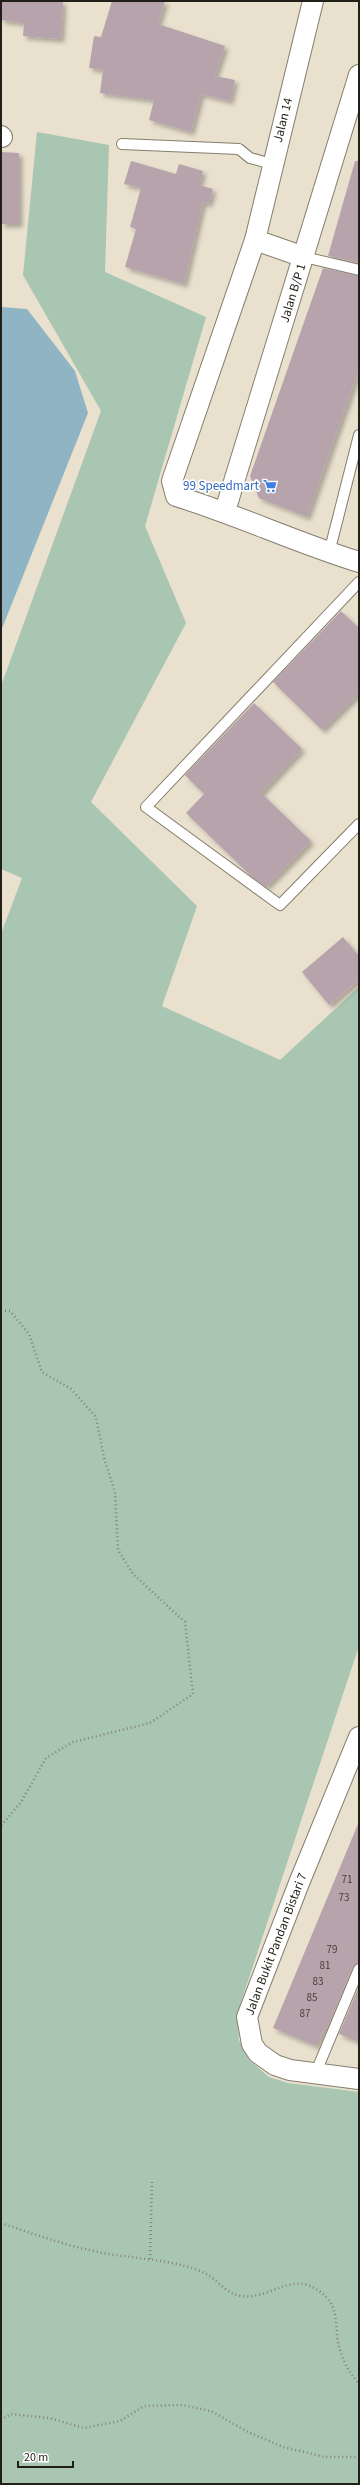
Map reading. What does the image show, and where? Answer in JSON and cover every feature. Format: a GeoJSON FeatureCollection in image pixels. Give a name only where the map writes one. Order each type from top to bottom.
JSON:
{"type":"FeatureCollection","features":[{"type":"Feature","properties":{"kind":"street","name":"Jalan 14"},"geometry":{"type":"LineString","coordinates":[[225,511],[176,496],[172,481],[255,240],[272,164],[313,1]]}},
{"type":"Feature","properties":{"kind":"street","name":"Jalan B/P 1"},"geometry":{"type":"LineString","coordinates":[[225,511],[359,75]]}},
{"type":"Feature","properties":{"kind":"street"},"geometry":{"type":"LineString","coordinates":[[255,240],[304,257]]}},
{"type":"Feature","properties":{"kind":"street"},"geometry":{"type":"LineString","coordinates":[[225,511],[329,553],[359,562]]}},
{"type":"Feature","properties":{"kind":"street","name":"Jalan Bukit Pandan Bistari 7"},"geometry":{"type":"LineString","coordinates":[[359,1737],[299,1883],[247,2017],[252,2044],[266,2060],[290,2070],[316,2072],[359,2079]]}},
{"type":"Feature","properties":{"kind":"lane"},"geometry":{"type":"LineString","coordinates":[[122,144],[239,150],[250,158],[272,164]]}},
{"type":"Feature","properties":{"kind":"lane"},"geometry":{"type":"LineString","coordinates":[[304,257],[359,270]]}},
{"type":"Feature","properties":{"kind":"lane"},"geometry":{"type":"LineString","coordinates":[[329,553],[359,435]]}},
{"type":"Feature","properties":{"kind":"lane"},"geometry":{"type":"LineString","coordinates":[[359,582],[146,807],[280,905],[359,824]]}},
{"type":"Feature","properties":{"kind":"lane"},"geometry":{"type":"LineString","coordinates":[[316,2072],[359,1970]]}},
{"type":"Feature","properties":{"kind":"path"},"geometry":{"type":"LineString","coordinates":[[1,1311],[10,1311],[29,1334],[42,1372],[71,1389],[96,1417],[104,1458],[116,1492],[118,1550],[134,1574],[185,1622],[193,1694],[150,1723],[73,1742],[46,1758],[21,1802],[1,1826]]}},
{"type":"Feature","properties":{"kind":"path"},"geometry":{"type":"LineString","coordinates":[[150,2259],[152,2182]]}},
{"type":"Feature","properties":{"kind":"path"},"geometry":{"type":"LineString","coordinates":[[1,2223],[61,2243],[108,2254],[150,2259],[205,2273],[224,2289],[242,2296],[262,2293],[286,2284],[310,2285],[328,2299],[335,2313],[339,2346],[347,2369],[359,2384]]}},
{"type":"Feature","properties":{"kind":"path"},"geometry":{"type":"LineString","coordinates":[[1,2420],[11,2414],[49,2418],[84,2428],[120,2421],[144,2406],[182,2405],[211,2411],[246,2431],[283,2447],[325,2457],[359,2457]]}},
{"type":"Feature","properties":{"kind":"green space"},"geometry":{"type":"Polygon","coordinates":[[[37,132],[109,145],[105,272],[206,317],[145,526],[186,623],[91,802],[197,906],[162,1006],[280,1060],[359,987],[359,1646],[237,2014],[239,2040],[250,2061],[269,2077],[288,2083],[359,2092],[359,2484],[1,2484],[1,934],[22,878],[1,869],[1,686],[101,411],[23,275],[37,132]]]}},
{"type":"Feature","properties":{"kind":"water"},"geometry":{"type":"Polygon","coordinates":[[[1,307],[27,309],[75,371],[88,413],[1,631],[1,307]]]}},
{"type":"Feature","properties":{"kind":"building"},"geometry":{"type":"Polygon","coordinates":[[[1,1],[63,1],[61,39],[23,36],[24,23],[1,20],[1,1]]]}},
{"type":"Feature","properties":{"kind":"building"},"geometry":{"type":"Polygon","coordinates":[[[112,1],[165,1],[158,24],[225,46],[215,76],[235,80],[230,101],[201,94],[191,132],[149,120],[154,100],[100,93],[103,70],[89,68],[94,36],[101,37],[112,1]]]}},
{"type":"Feature","properties":{"kind":"building"},"geometry":{"type":"Polygon","coordinates":[[[1,152],[19,153],[19,224],[1,224],[1,152]]]}},
{"type":"Feature","properties":{"kind":"building"},"geometry":{"type":"Polygon","coordinates":[[[131,161],[176,174],[179,164],[203,171],[199,185],[213,189],[209,204],[203,202],[184,284],[125,267],[136,229],[130,227],[141,188],[124,184],[131,161]]]}},
{"type":"Feature","properties":{"kind":"building"},"geometry":{"type":"Polygon","coordinates":[[[355,161],[359,161],[359,263],[328,256],[355,161]]]}},
{"type":"Feature","properties":{"kind":"building"},"geometry":{"type":"Polygon","coordinates":[[[323,268],[359,276],[359,369],[307,517],[259,498],[250,476],[323,268]]]}},
{"type":"Feature","properties":{"kind":"building"},"geometry":{"type":"Polygon","coordinates":[[[341,611],[359,628],[359,693],[322,730],[273,682],[341,611]]]}},
{"type":"Feature","properties":{"kind":"building"},"geometry":{"type":"Polygon","coordinates":[[[254,703],[302,749],[261,793],[311,841],[266,887],[251,876],[186,813],[204,794],[185,775],[254,703]]]}},
{"type":"Feature","properties":{"kind":"building"},"geometry":{"type":"Polygon","coordinates":[[[343,937],[359,956],[359,980],[329,1005],[302,972],[343,937]]]}},
{"type":"Feature","properties":{"kind":"building"},"geometry":{"type":"Polygon","coordinates":[[[358,1824],[359,1963],[353,1966],[327,2029],[325,2028],[316,2046],[273,2028],[358,1824]]]}},
{"type":"Feature","properties":{"kind":"building"},"geometry":{"type":"Polygon","coordinates":[[[359,1986],[359,2042],[339,2034],[359,1986]]]}},
{"type":"Feature","properties":{"kind":"place","name":"99 Speedmart"},"geometry":{"type":"Point","coordinates":[270,486]}}]}
